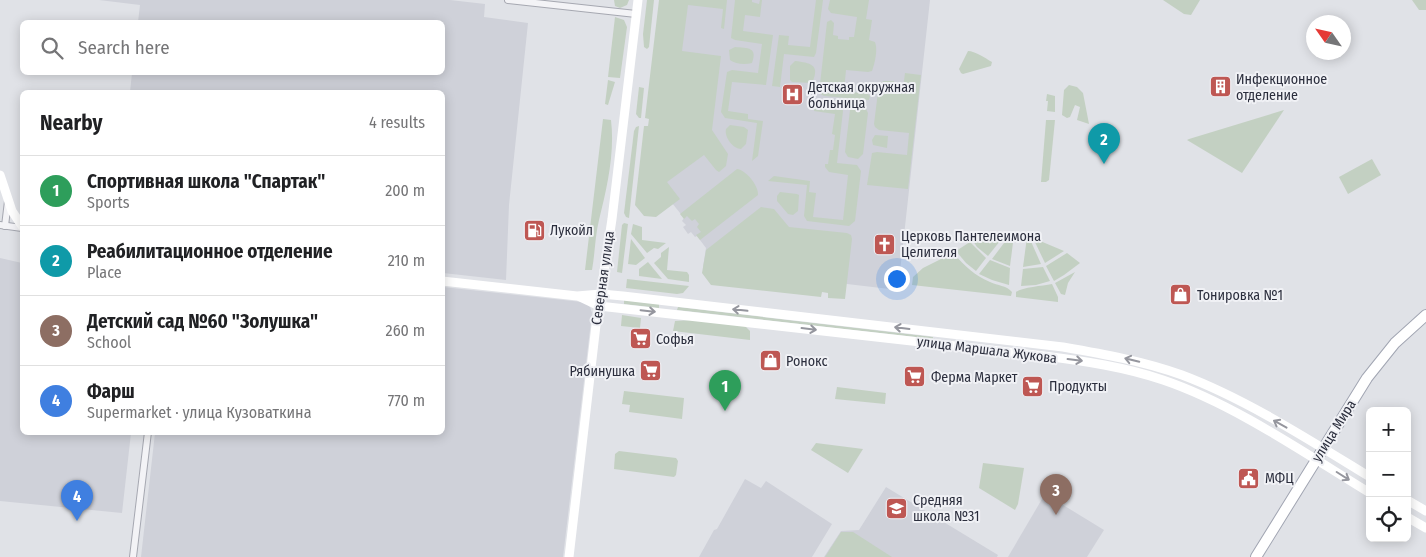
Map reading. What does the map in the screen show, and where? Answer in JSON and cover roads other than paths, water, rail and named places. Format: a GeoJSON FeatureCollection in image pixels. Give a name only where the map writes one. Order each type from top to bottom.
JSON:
{"type":"FeatureCollection","features":[{"type":"Feature","properties":{"kind":"main road","name":"Северная улица"},"geometry":{"type":"LineString","coordinates":[[570,557],[599,306],[612,219],[638,0]]}},
{"type":"Feature","properties":{"kind":"main road"},"geometry":{"type":"LineString","coordinates":[[0,175],[8,200],[20,224]]}},
{"type":"Feature","properties":{"kind":"main road","name":"улица Маршала Жукова"},"geometry":{"type":"LineString","coordinates":[[445,281],[577,296],[601,294],[845,321],[1077,350],[1129,360],[1166,370],[1229,396],[1323,448],[1366,475]]}},
{"type":"Feature","properties":{"kind":"main road","name":"улица Маршала Жукова"},"geometry":{"type":"LineString","coordinates":[[577,296],[599,306],[1084,361],[1127,370],[1163,380],[1224,406],[1366,491]]}},
{"type":"Feature","properties":{"kind":"main road"},"geometry":{"type":"LineString","coordinates":[[666,313],[667,301]]}},
{"type":"Feature","properties":{"kind":"main road","name":"улица Мира"},"geometry":{"type":"LineString","coordinates":[[1256,557],[1378,363],[1395,343],[1426,315]]}},
{"type":"Feature","properties":{"kind":"main road"},"geometry":{"type":"LineString","coordinates":[[1224,406],[1229,396]]}},
{"type":"Feature","properties":{"kind":"main road"},"geometry":{"type":"LineString","coordinates":[[1411,502],[1426,511]]}},
{"type":"Feature","properties":{"kind":"main road"},"geometry":{"type":"LineString","coordinates":[[1411,519],[1426,528]]}},
{"type":"Feature","properties":{"kind":"street"},"geometry":{"type":"LineString","coordinates":[[508,0],[636,14]]}},
{"type":"Feature","properties":{"kind":"street"},"geometry":{"type":"LineString","coordinates":[[0,216],[8,200]]}},
{"type":"Feature","properties":{"kind":"street"},"geometry":{"type":"LineString","coordinates":[[8,200],[3,225],[20,227]]}},
{"type":"Feature","properties":{"kind":"street"},"geometry":{"type":"LineString","coordinates":[[133,557],[148,435]]}},
{"type":"Feature","properties":{"kind":"place","name":"Инфекционное отделение"},"geometry":{"type":"Point","coordinates":[1220,87]}},
{"type":"Feature","properties":{"kind":"place","name":"Детская окружная больница"},"geometry":{"type":"Point","coordinates":[792,95]}},
{"type":"Feature","properties":{"kind":"place","name":"Реабилитационное отделение"},"geometry":{"type":"Point","coordinates":[1104,164]}},
{"type":"Feature","properties":{"kind":"place","name":"Лукойл"},"geometry":{"type":"Point","coordinates":[534,230]}},
{"type":"Feature","properties":{"kind":"place","name":"Церковь Пантелеимона Целителя"},"geometry":{"type":"Point","coordinates":[885,244]}},
{"type":"Feature","properties":{"kind":"place","name":"Тонировка №1"},"geometry":{"type":"Point","coordinates":[1181,295]}},
{"type":"Feature","properties":{"kind":"place","name":"Софья"},"geometry":{"type":"Point","coordinates":[640,339]}},
{"type":"Feature","properties":{"kind":"place","name":"Ронокс"},"geometry":{"type":"Point","coordinates":[770,361]}},
{"type":"Feature","properties":{"kind":"place","name":"Рябинушка"},"geometry":{"type":"Point","coordinates":[651,371]}},
{"type":"Feature","properties":{"kind":"place","name":"Ферма Маркет"},"geometry":{"type":"Point","coordinates":[915,377]}},
{"type":"Feature","properties":{"kind":"place","name":"Продукты"},"geometry":{"type":"Point","coordinates":[1033,386]}},
{"type":"Feature","properties":{"kind":"place","name":"Спортивная школа \"Спартак\""},"geometry":{"type":"Point","coordinates":[725,411]}},
{"type":"Feature","properties":{"kind":"place","name":"МФЦ"},"geometry":{"type":"Point","coordinates":[1249,478]}},
{"type":"Feature","properties":{"kind":"place","name":"Средняя школа №31"},"geometry":{"type":"Point","coordinates":[897,508]}},
{"type":"Feature","properties":{"kind":"place","name":"Детский сад №60 \"Золушка\""},"geometry":{"type":"Point","coordinates":[1056,515]}},
{"type":"Feature","properties":{"kind":"place","name":"Фарш"},"geometry":{"type":"Point","coordinates":[77,521]}}]}
